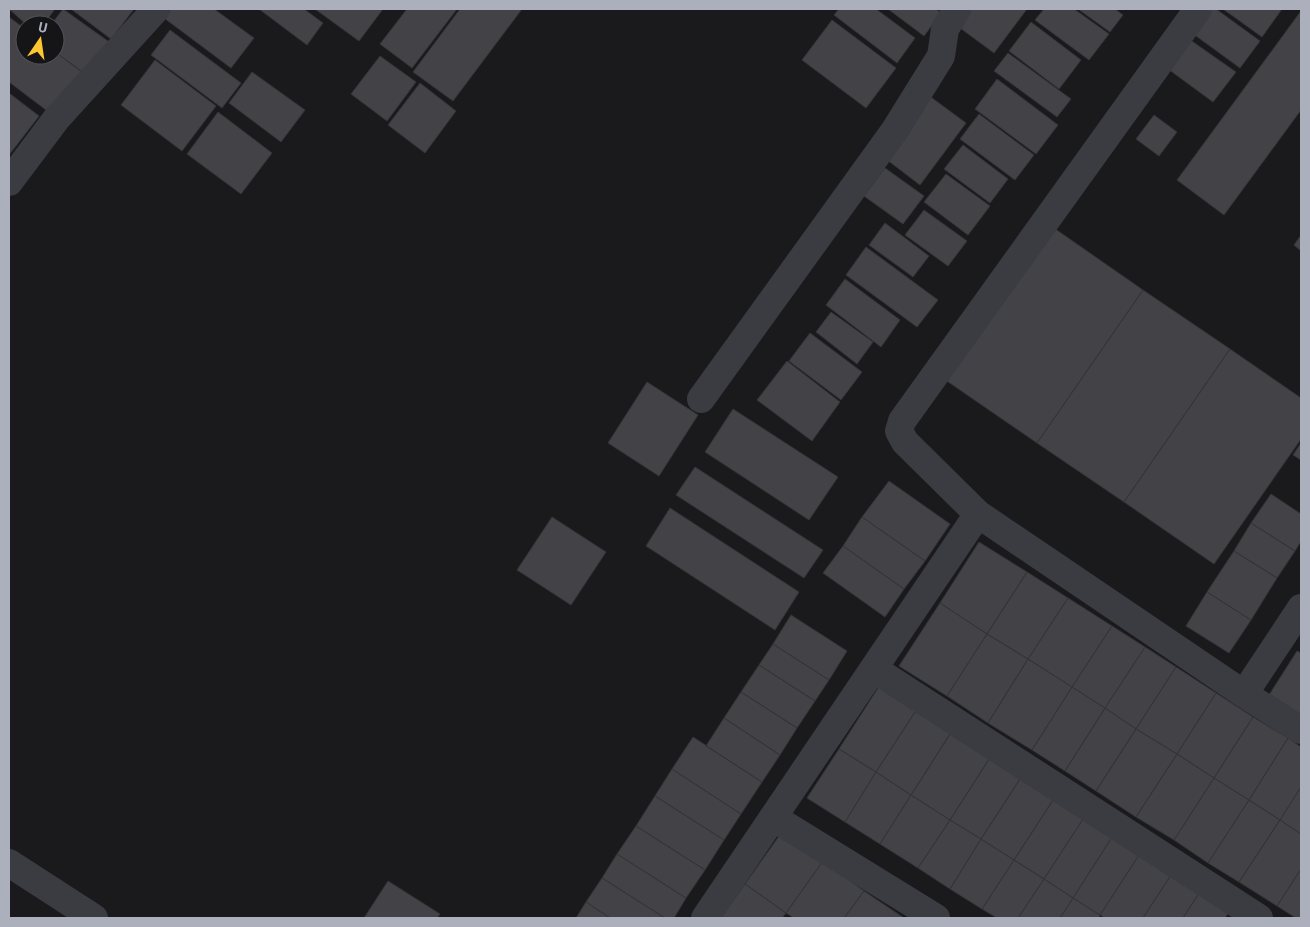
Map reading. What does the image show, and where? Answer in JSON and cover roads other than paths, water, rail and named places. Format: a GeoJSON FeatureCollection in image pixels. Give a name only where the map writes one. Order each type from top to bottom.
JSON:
{"type":"FeatureCollection","features":[{"type":"Feature","properties":{"kind":"street"},"geometry":{"type":"LineString","coordinates":[[9,182],[57,118],[156,9]]}},
{"type":"Feature","properties":{"kind":"street"},"geometry":{"type":"LineString","coordinates":[[700,399],[895,130],[941,56],[945,29],[957,9]]}},
{"type":"Feature","properties":{"kind":"street"},"geometry":{"type":"LineString","coordinates":[[1198,9],[902,421],[899,431],[906,442],[978,514],[1244,694],[1301,730]]}},
{"type":"Feature","properties":{"kind":"street"},"geometry":{"type":"LineString","coordinates":[[705,918],[978,514]]}},
{"type":"Feature","properties":{"kind":"street"},"geometry":{"type":"LineString","coordinates":[[1244,694],[1301,608]]}},
{"type":"Feature","properties":{"kind":"street"},"geometry":{"type":"LineString","coordinates":[[874,668],[1259,918]]}},
{"type":"Feature","properties":{"kind":"street"},"geometry":{"type":"LineString","coordinates":[[774,818],[936,918]]}},
{"type":"Feature","properties":{"kind":"street"},"geometry":{"type":"LineString","coordinates":[[9,863],[94,918]]}}]}
